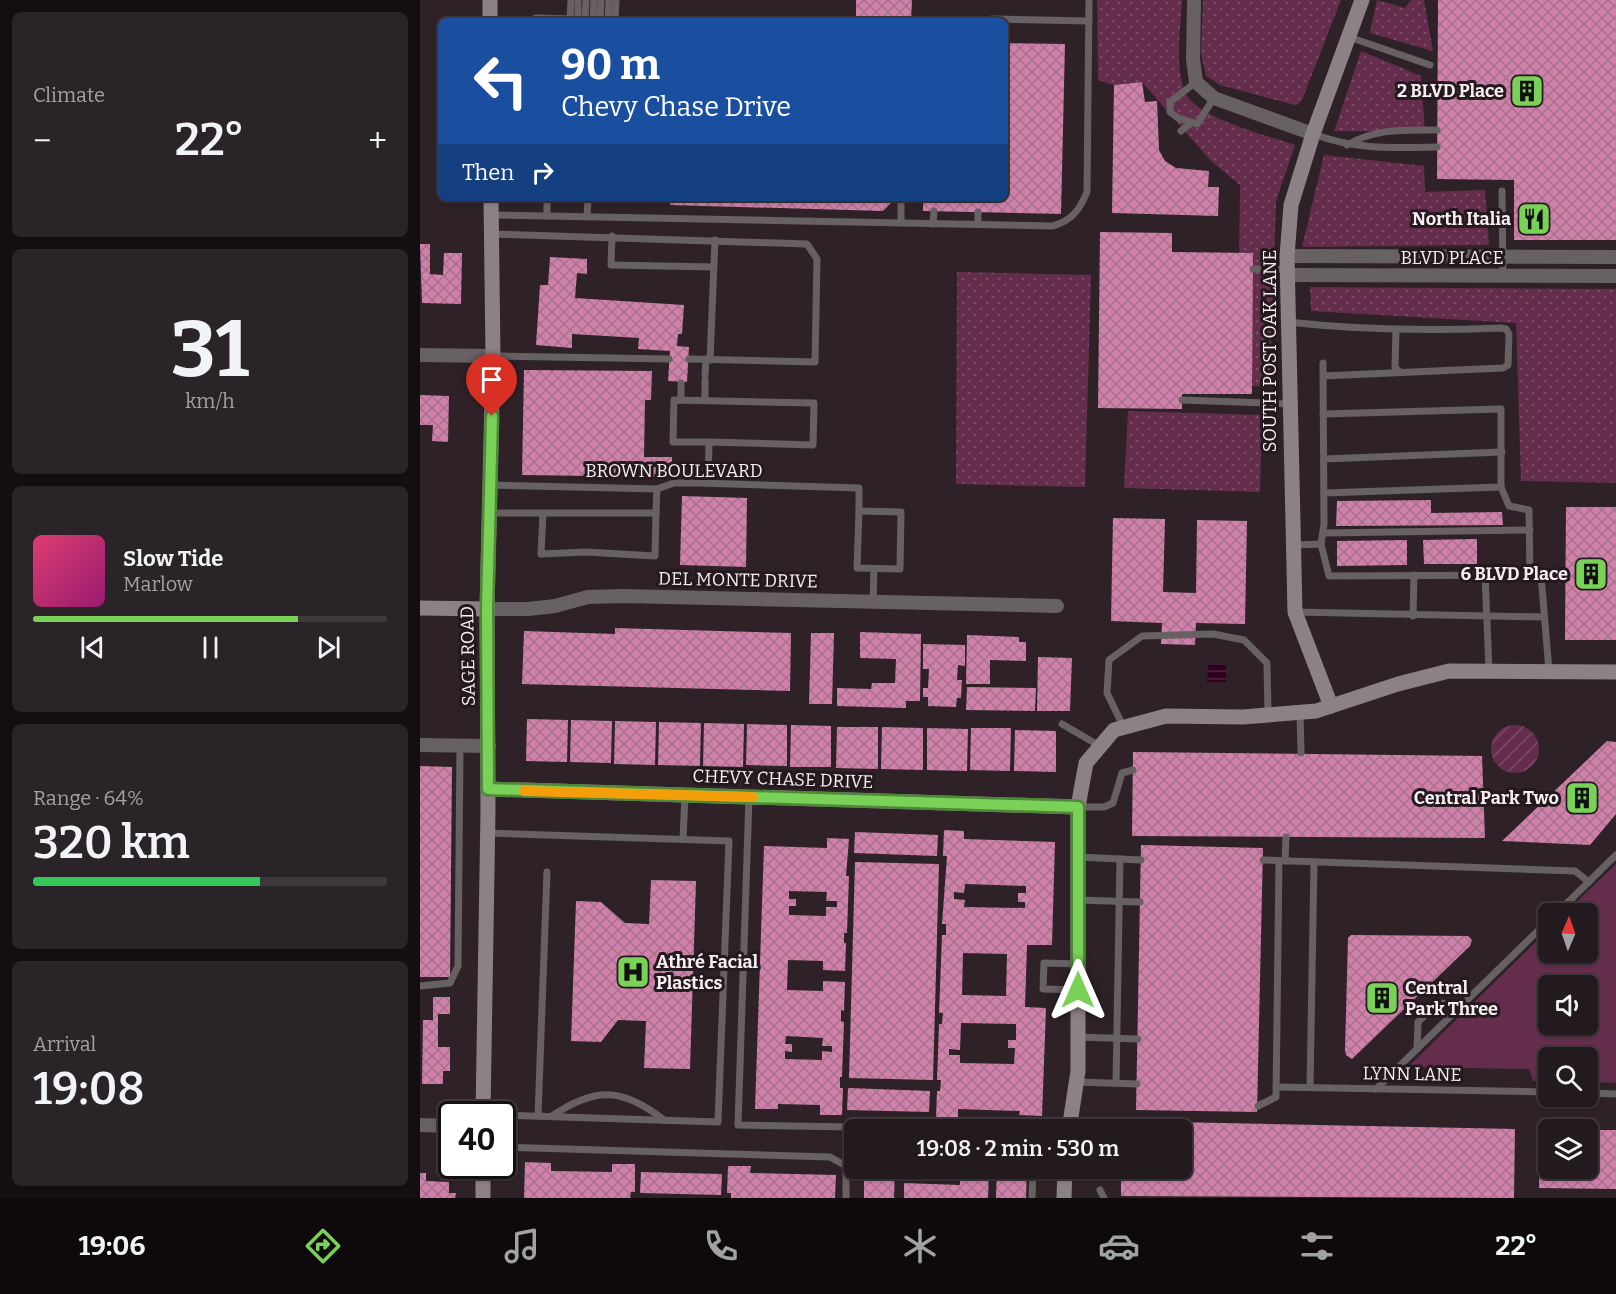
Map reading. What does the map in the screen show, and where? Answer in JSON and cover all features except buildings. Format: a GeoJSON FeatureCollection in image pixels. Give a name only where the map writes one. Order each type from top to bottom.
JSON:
{"type":"FeatureCollection","features":[{"type":"Feature","properties":{"kind":"street"},"geometry":{"type":"LineString","coordinates":[[490,0],[490,18]]}},
{"type":"Feature","properties":{"kind":"street"},"geometry":{"type":"LineString","coordinates":[[1194,0],[1193,59],[1196,82],[1214,98],[1313,135]]}},
{"type":"Feature","properties":{"kind":"street","name":"SOUTH POST OAK LANE"},"geometry":{"type":"LineString","coordinates":[[1331,706],[1295,612],[1287,267],[1292,205],[1313,135],[1362,0]]}},
{"type":"Feature","properties":{"kind":"street","name":"SAGE ROAD"},"geometry":{"type":"LineString","coordinates":[[483,1101],[489,746],[487,609],[494,356],[491,201]]}},
{"type":"Feature","properties":{"kind":"street","name":"BLVD PLACE"},"geometry":{"type":"LineString","coordinates":[[1287,267],[1503,256],[1616,257]]}},
{"type":"Feature","properties":{"kind":"street","name":"BLVD PLACE"},"geometry":{"type":"LineString","coordinates":[[1287,267],[1503,276],[1616,276]]}},
{"type":"Feature","properties":{"kind":"street"},"geometry":{"type":"LineString","coordinates":[[420,355],[494,356]]}},
{"type":"Feature","properties":{"kind":"street","name":"DEL MONTE DRIVE"},"geometry":{"type":"LineString","coordinates":[[420,608],[537,608],[588,597],[623,596],[1057,606]]}},
{"type":"Feature","properties":{"kind":"street"},"geometry":{"type":"LineString","coordinates":[[1072,1119],[1077,1082],[1078,1037],[1078,807],[1086,763],[1098,746],[1114,730],[1166,716],[1268,715],[1300,712],[1331,706],[1398,684],[1449,671],[1616,672]]}},
{"type":"Feature","properties":{"kind":"street"},"geometry":{"type":"LineString","coordinates":[[420,745],[489,746]]}},
{"type":"Feature","properties":{"kind":"street","name":"CHEVY CHASE DRIVE"},"geometry":{"type":"LineString","coordinates":[[488,789],[1078,807]]}},
{"type":"Feature","properties":{"kind":"street"},"geometry":{"type":"LineString","coordinates":[[420,1125],[438,1126]]}},
{"type":"Feature","properties":{"kind":"street"},"geometry":{"type":"LineString","coordinates":[[483,1179],[483,1198]]}},
{"type":"Feature","properties":{"kind":"street"},"geometry":{"type":"LineString","coordinates":[[1064,1198],[1065,1179]]}},
{"type":"Feature","properties":{"kind":"lane"},"geometry":{"type":"LineString","coordinates":[[571,0],[592,18]]}},
{"type":"Feature","properties":{"kind":"lane"},"geometry":{"type":"LineString","coordinates":[[578,0],[592,18]]}},
{"type":"Feature","properties":{"kind":"lane"},"geometry":{"type":"LineString","coordinates":[[586,0],[593,18]]}},
{"type":"Feature","properties":{"kind":"lane"},"geometry":{"type":"LineString","coordinates":[[593,18],[594,0]]}},
{"type":"Feature","properties":{"kind":"lane"},"geometry":{"type":"LineString","coordinates":[[593,18],[601,0]]}},
{"type":"Feature","properties":{"kind":"lane"},"geometry":{"type":"LineString","coordinates":[[594,18],[609,0]]}},
{"type":"Feature","properties":{"kind":"lane"},"geometry":{"type":"LineString","coordinates":[[594,18],[616,0]]}},
{"type":"Feature","properties":{"kind":"lane"},"geometry":{"type":"LineString","coordinates":[[492,215],[1053,226],[1074,216],[1087,192],[1089,0]]}},
{"type":"Feature","properties":{"kind":"lane"},"geometry":{"type":"LineString","coordinates":[[1008,19],[1089,21]]}},
{"type":"Feature","properties":{"kind":"lane"},"geometry":{"type":"LineString","coordinates":[[1349,37],[1430,65]]}},
{"type":"Feature","properties":{"kind":"lane"},"geometry":{"type":"LineString","coordinates":[[1196,82],[1170,102],[1170,112],[1178,118],[1197,124],[1214,98]]}},
{"type":"Feature","properties":{"kind":"lane"},"geometry":{"type":"LineString","coordinates":[[1181,131],[1191,123]]}},
{"type":"Feature","properties":{"kind":"lane"},"geometry":{"type":"LineString","coordinates":[[1346,146],[1366,134],[1387,130],[1437,130]]}},
{"type":"Feature","properties":{"kind":"lane"},"geometry":{"type":"LineString","coordinates":[[1313,135],[1346,146],[1378,149],[1437,147]]}},
{"type":"Feature","properties":{"kind":"lane"},"geometry":{"type":"LineString","coordinates":[[1502,191],[1503,276]]}},
{"type":"Feature","properties":{"kind":"lane"},"geometry":{"type":"LineString","coordinates":[[547,201],[547,216]]}},
{"type":"Feature","properties":{"kind":"lane"},"geometry":{"type":"LineString","coordinates":[[587,217],[588,201]]}},
{"type":"Feature","properties":{"kind":"lane"},"geometry":{"type":"LineString","coordinates":[[901,201],[901,223]]}},
{"type":"Feature","properties":{"kind":"lane"},"geometry":{"type":"LineString","coordinates":[[933,224],[934,212]]}},
{"type":"Feature","properties":{"kind":"lane"},"geometry":{"type":"LineString","coordinates":[[978,213],[978,224]]}},
{"type":"Feature","properties":{"kind":"lane"},"geometry":{"type":"LineString","coordinates":[[491,234],[612,236],[807,244],[817,259],[815,362],[689,359]]}},
{"type":"Feature","properties":{"kind":"lane"},"geometry":{"type":"LineString","coordinates":[[612,236],[611,265],[714,267]]}},
{"type":"Feature","properties":{"kind":"lane"},"geometry":{"type":"LineString","coordinates":[[705,400],[716,240]]}},
{"type":"Feature","properties":{"kind":"lane"},"geometry":{"type":"LineString","coordinates":[[1253,269],[1287,267]]}},
{"type":"Feature","properties":{"kind":"lane"},"geometry":{"type":"LineString","coordinates":[[1287,322],[1396,328],[1501,328],[1506,329],[1509,334],[1508,365],[1503,368],[1323,376]]}},
{"type":"Feature","properties":{"kind":"lane"},"geometry":{"type":"LineString","coordinates":[[1396,328],[1395,369],[1399,371]]}},
{"type":"Feature","properties":{"kind":"lane"},"geometry":{"type":"LineString","coordinates":[[494,356],[669,359]]}},
{"type":"Feature","properties":{"kind":"lane"},"geometry":{"type":"LineString","coordinates":[[1323,363],[1324,493],[1321,544],[1329,576],[1530,574],[1543,577],[1543,617],[1549,671]]}},
{"type":"Feature","properties":{"kind":"lane"},"geometry":{"type":"LineString","coordinates":[[681,382],[681,400]]}},
{"type":"Feature","properties":{"kind":"lane"},"geometry":{"type":"LineString","coordinates":[[674,400],[681,400],[814,403],[813,445],[672,442],[674,400]]}},
{"type":"Feature","properties":{"kind":"lane"},"geometry":{"type":"LineString","coordinates":[[1182,400],[1289,404]]}},
{"type":"Feature","properties":{"kind":"lane"},"geometry":{"type":"LineString","coordinates":[[1323,414],[1501,409],[1502,487],[1509,506],[1530,510],[1530,574]]}},
{"type":"Feature","properties":{"kind":"lane"},"geometry":{"type":"LineString","coordinates":[[708,483],[709,442]]}},
{"type":"Feature","properties":{"kind":"lane"},"geometry":{"type":"LineString","coordinates":[[1324,459],[1502,452]]}},
{"type":"Feature","properties":{"kind":"lane","name":"BROWN BOULEVARD"},"geometry":{"type":"LineString","coordinates":[[490,485],[657,489],[674,483],[708,483],[859,488],[859,511]]}},
{"type":"Feature","properties":{"kind":"lane"},"geometry":{"type":"LineString","coordinates":[[1324,493],[1502,487]]}},
{"type":"Feature","properties":{"kind":"lane"},"geometry":{"type":"LineString","coordinates":[[543,513],[542,554],[586,552],[655,556],[657,489]]}},
{"type":"Feature","properties":{"kind":"lane"},"geometry":{"type":"LineString","coordinates":[[859,511],[901,512],[900,569],[874,569],[857,568],[859,511]]}},
{"type":"Feature","properties":{"kind":"lane"},"geometry":{"type":"LineString","coordinates":[[489,513],[656,513]]}},
{"type":"Feature","properties":{"kind":"lane"},"geometry":{"type":"LineString","coordinates":[[1323,533],[1530,530]]}},
{"type":"Feature","properties":{"kind":"lane"},"geometry":{"type":"LineString","coordinates":[[1292,545],[1321,544]]}},
{"type":"Feature","properties":{"kind":"lane"},"geometry":{"type":"LineString","coordinates":[[873,602],[874,569]]}},
{"type":"Feature","properties":{"kind":"lane"},"geometry":{"type":"LineString","coordinates":[[1485,574],[1489,671]]}},
{"type":"Feature","properties":{"kind":"lane"},"geometry":{"type":"LineString","coordinates":[[1413,616],[1414,575]]}},
{"type":"Feature","properties":{"kind":"lane"},"geometry":{"type":"LineString","coordinates":[[1295,612],[1487,618],[1543,617]]}},
{"type":"Feature","properties":{"kind":"lane"},"geometry":{"type":"LineString","coordinates":[[1124,728],[1107,693],[1109,660],[1142,636],[1214,634],[1244,639],[1267,663],[1268,715]]}},
{"type":"Feature","properties":{"kind":"lane"},"geometry":{"type":"LineString","coordinates":[[1300,712],[1301,753]]}},
{"type":"Feature","properties":{"kind":"lane"},"geometry":{"type":"LineString","coordinates":[[1062,724],[1098,746]]}},
{"type":"Feature","properties":{"kind":"lane"},"geometry":{"type":"LineString","coordinates":[[420,986],[450,983],[458,966],[460,746]]}},
{"type":"Feature","properties":{"kind":"lane"},"geometry":{"type":"LineString","coordinates":[[1078,807],[1104,807],[1113,803],[1122,773],[1133,770]]}},
{"type":"Feature","properties":{"kind":"lane"},"geometry":{"type":"LineString","coordinates":[[683,839],[685,795]]}},
{"type":"Feature","properties":{"kind":"lane"},"geometry":{"type":"LineString","coordinates":[[749,797],[738,1125],[844,1127]]}},
{"type":"Feature","properties":{"kind":"lane"},"geometry":{"type":"LineString","coordinates":[[488,833],[729,841],[718,1122],[516,1115]]}},
{"type":"Feature","properties":{"kind":"lane"},"geometry":{"type":"LineString","coordinates":[[1258,1106],[1276,1097],[1282,861],[1286,837]]}},
{"type":"Feature","properties":{"kind":"lane"},"geometry":{"type":"LineString","coordinates":[[1567,903],[1616,855]]}},
{"type":"Feature","properties":{"kind":"lane"},"geometry":{"type":"LineString","coordinates":[[1078,857],[1141,860]]}},
{"type":"Feature","properties":{"kind":"lane"},"geometry":{"type":"LineString","coordinates":[[1116,1083],[1120,859]]}},
{"type":"Feature","properties":{"kind":"lane"},"geometry":{"type":"LineString","coordinates":[[1263,860],[1575,871],[1589,882]]}},
{"type":"Feature","properties":{"kind":"lane"},"geometry":{"type":"LineString","coordinates":[[1310,1087],[1314,862]]}},
{"type":"Feature","properties":{"kind":"lane"},"geometry":{"type":"LineString","coordinates":[[538,1116],[548,872]]}},
{"type":"Feature","properties":{"kind":"lane"},"geometry":{"type":"LineString","coordinates":[[1078,900],[1140,902]]}},
{"type":"Feature","properties":{"kind":"lane"},"geometry":{"type":"LineString","coordinates":[[1376,1089],[1538,931]]}},
{"type":"Feature","properties":{"kind":"lane"},"geometry":{"type":"LineString","coordinates":[[1078,964],[1044,963],[1043,988],[1078,990]]}},
{"type":"Feature","properties":{"kind":"lane"},"geometry":{"type":"LineString","coordinates":[[1417,1049],[1418,1022],[1438,1003],[1462,1005]]}},
{"type":"Feature","properties":{"kind":"lane"},"geometry":{"type":"LineString","coordinates":[[1078,1037],[1137,1039]]}},
{"type":"Feature","properties":{"kind":"lane"},"geometry":{"type":"LineString","coordinates":[[1077,1082],[1137,1084]]}},
{"type":"Feature","properties":{"kind":"lane","name":"LYNN LANE"},"geometry":{"type":"LineString","coordinates":[[1276,1087],[1538,1092]]}},
{"type":"Feature","properties":{"kind":"lane"},"geometry":{"type":"LineString","coordinates":[[1598,1093],[1616,1094]]}},
{"type":"Feature","properties":{"kind":"lane"},"geometry":{"type":"LineString","coordinates":[[552,1116],[571,1103],[597,1094],[616,1094],[642,1103],[664,1120]]}},
{"type":"Feature","properties":{"kind":"lane"},"geometry":{"type":"LineString","coordinates":[[516,1147],[830,1157],[846,1166],[846,1198]]}},
{"type":"Feature","properties":{"kind":"lane"},"geometry":{"type":"LineString","coordinates":[[1032,1198],[1033,1179]]}},
{"type":"Feature","properties":{"kind":"shaded area"},"geometry":{"type":"Polygon","coordinates":[[[1097,0],[1182,0],[1180,70],[1185,92],[1192,102],[1234,125],[1295,145],[1276,201],[1270,386],[1238,386],[1240,185],[1211,161],[1142,82],[1114,85],[1098,80],[1097,0]]]}},
{"type":"Feature","properties":{"kind":"shaded area"},"geometry":{"type":"Polygon","coordinates":[[[1203,0],[1341,0],[1302,100],[1297,105],[1220,85],[1206,76],[1201,53],[1203,0]]]}},
{"type":"Feature","properties":{"kind":"shaded area"},"geometry":{"type":"Polygon","coordinates":[[[1377,0],[1405,8],[1411,0],[1424,0],[1433,51],[1370,33],[1377,0]]]}},
{"type":"Feature","properties":{"kind":"shaded area"},"geometry":{"type":"Polygon","coordinates":[[[1361,51],[1421,76],[1425,132],[1334,131],[1361,51]]]}},
{"type":"Feature","properties":{"kind":"shaded area"},"geometry":{"type":"Polygon","coordinates":[[[1324,155],[1424,166],[1425,192],[1485,190],[1489,245],[1302,247],[1324,155]]]}},
{"type":"Feature","properties":{"kind":"shaded area"},"geometry":{"type":"Polygon","coordinates":[[[957,272],[1091,275],[1085,487],[956,484],[957,272]]]}},
{"type":"Feature","properties":{"kind":"shaded area"},"geometry":{"type":"Polygon","coordinates":[[[1310,287],[1616,289],[1616,483],[1521,481],[1516,323],[1311,311],[1310,287]]]}},
{"type":"Feature","properties":{"kind":"shaded area"},"geometry":{"type":"Polygon","coordinates":[[[1128,411],[1262,415],[1260,492],[1124,488],[1128,411]]]}},
{"type":"Feature","properties":{"kind":"shaded area"},"geometry":{"type":"Polygon","coordinates":[[[1208,664],[1226,665],[1226,682],[1207,682],[1208,664]]]}},
{"type":"Feature","properties":{"kind":"shaded area"},"geometry":{"type":"Polygon","coordinates":[[[1515,725],[1532,732],[1539,749],[1532,766],[1515,773],[1498,766],[1491,749],[1498,732],[1515,725]]]}},
{"type":"Feature","properties":{"kind":"shaded area"},"geometry":{"type":"Polygon","coordinates":[[[1616,864],[1616,1083],[1598,1082],[1598,1047],[1538,1047],[1538,1081],[1533,1081],[1529,1069],[1408,1067],[1538,940],[1538,963],[1598,963],[1598,903],[1575,903],[1616,864]]]}},
{"type":"Feature","properties":{"kind":"slow traffic"},"geometry":{"type":"LineString","coordinates":[[524,791],[753,797]]}},
{"type":"Feature","properties":{"kind":"place","name":"2 BLVD Place"},"geometry":{"type":"Point","coordinates":[1527,91]}},
{"type":"Feature","properties":{"kind":"place","name":"North Italia"},"geometry":{"type":"Point","coordinates":[1534,219]}},
{"type":"Feature","properties":{"kind":"place","name":"6 BLVD Place"},"geometry":{"type":"Point","coordinates":[1591,574]}},
{"type":"Feature","properties":{"kind":"place","name":"Central Park Two"},"geometry":{"type":"Point","coordinates":[1582,798]}},
{"type":"Feature","properties":{"kind":"place","name":"Athré Facial Plastics"},"geometry":{"type":"Point","coordinates":[633,972]}},
{"type":"Feature","properties":{"kind":"place","name":"Central Park Three"},"geometry":{"type":"Point","coordinates":[1382,998]}},
{"type":"Feature","properties":{"kind":"route"},"geometry":{"type":"LineString","coordinates":[[492,416],[487,609],[488,789],[1078,807],[1078,990]]}}]}
